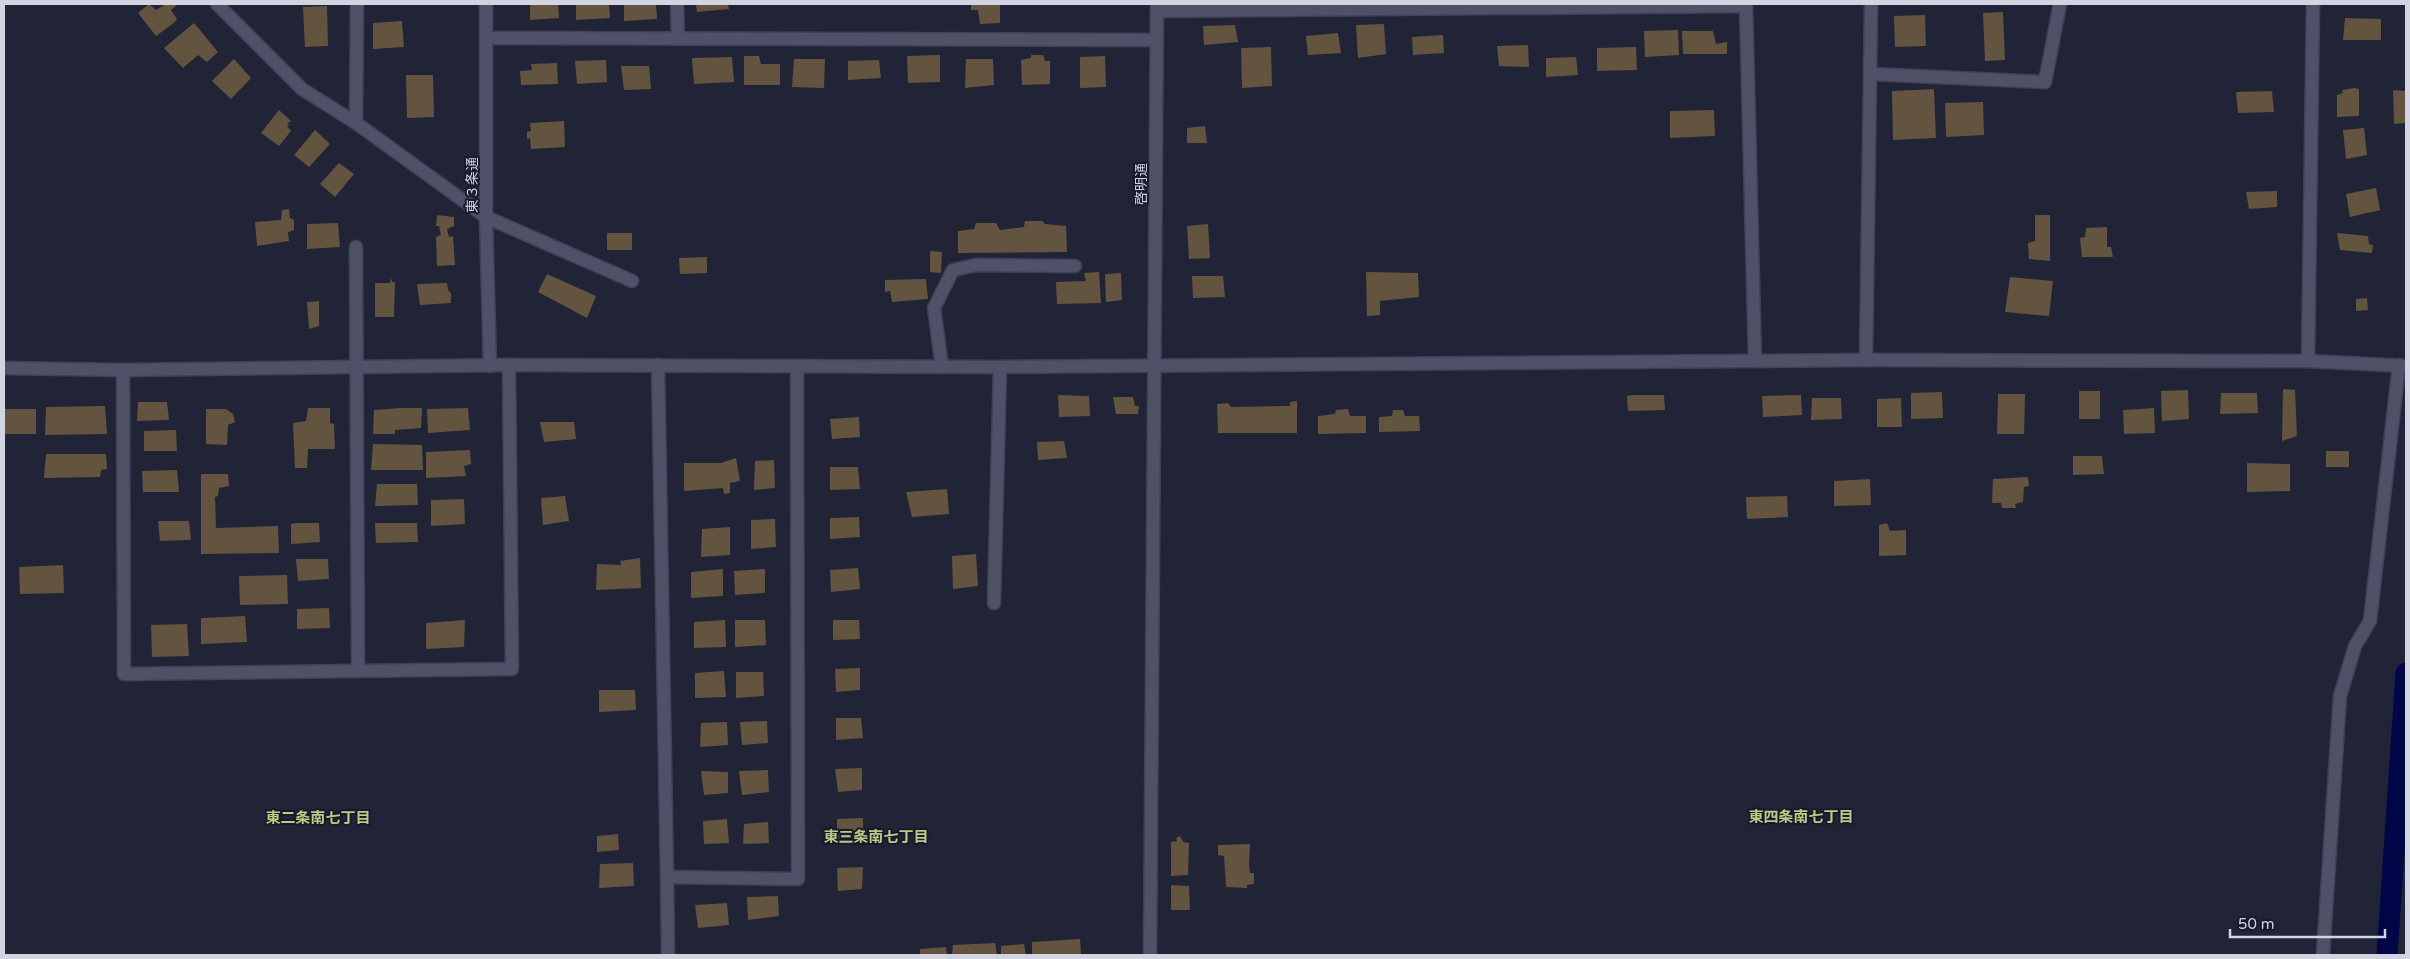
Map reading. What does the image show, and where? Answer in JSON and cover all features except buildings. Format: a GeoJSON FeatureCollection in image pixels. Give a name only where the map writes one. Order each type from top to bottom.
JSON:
{"type":"FeatureCollection","features":[{"type":"Feature","properties":{"kind":"street"},"geometry":{"type":"LineString","coordinates":[[217,4],[302,90],[356,123],[486,216],[632,281]]}},
{"type":"Feature","properties":{"kind":"street"},"geometry":{"type":"LineString","coordinates":[[356,123],[357,4]]}},
{"type":"Feature","properties":{"kind":"street","name":"東３条通"},"geometry":{"type":"LineString","coordinates":[[486,4],[486,216],[490,366]]}},
{"type":"Feature","properties":{"kind":"street"},"geometry":{"type":"LineString","coordinates":[[677,4],[678,38]]}},
{"type":"Feature","properties":{"kind":"street"},"geometry":{"type":"LineString","coordinates":[[1866,360],[1871,4]]}},
{"type":"Feature","properties":{"kind":"street"},"geometry":{"type":"LineString","coordinates":[[1871,74],[2045,82],[2060,4]]}},
{"type":"Feature","properties":{"kind":"street"},"geometry":{"type":"LineString","coordinates":[[2308,361],[2314,4]]}},
{"type":"Feature","properties":{"kind":"street"},"geometry":{"type":"LineString","coordinates":[[1157,7],[1746,5],[1755,361]]}},
{"type":"Feature","properties":{"kind":"street","name":"啓明通"},"geometry":{"type":"LineString","coordinates":[[1150,955],[1157,7]]}},
{"type":"Feature","properties":{"kind":"street"},"geometry":{"type":"LineString","coordinates":[[487,38],[1156,40]]}},
{"type":"Feature","properties":{"kind":"street"},"geometry":{"type":"LineString","coordinates":[[356,247],[355,367],[358,671]]}},
{"type":"Feature","properties":{"kind":"street"},"geometry":{"type":"LineString","coordinates":[[942,367],[934,308],[953,270],[976,265],[1075,266]]}},
{"type":"Feature","properties":{"kind":"street"},"geometry":{"type":"LineString","coordinates":[[4,368],[123,370],[658,365],[1000,367],[1866,360],[2308,361],[2403,366],[2370,621],[2354,646],[2340,696],[2323,955]]}},
{"type":"Feature","properties":{"kind":"street"},"geometry":{"type":"LineString","coordinates":[[658,365],[668,955]]}},
{"type":"Feature","properties":{"kind":"street"},"geometry":{"type":"LineString","coordinates":[[123,370],[124,674],[512,670],[509,366]]}},
{"type":"Feature","properties":{"kind":"street"},"geometry":{"type":"LineString","coordinates":[[667,877],[798,879],[796,366]]}},
{"type":"Feature","properties":{"kind":"street"},"geometry":{"type":"LineString","coordinates":[[994,603],[1000,367]]}},
{"type":"Feature","properties":{"kind":"waterway"},"geometry":{"type":"LineString","coordinates":[[2387,955],[2406,673]]}},
{"type":"Feature","properties":{"kind":"district","name":"東四条南七丁目"},"geometry":{"type":"Point","coordinates":[1801,817]}},
{"type":"Feature","properties":{"kind":"district","name":"東二条南七丁目"},"geometry":{"type":"Point","coordinates":[318,818]}},
{"type":"Feature","properties":{"kind":"district","name":"東三条南七丁目"},"geometry":{"type":"Point","coordinates":[876,837]}}]}
